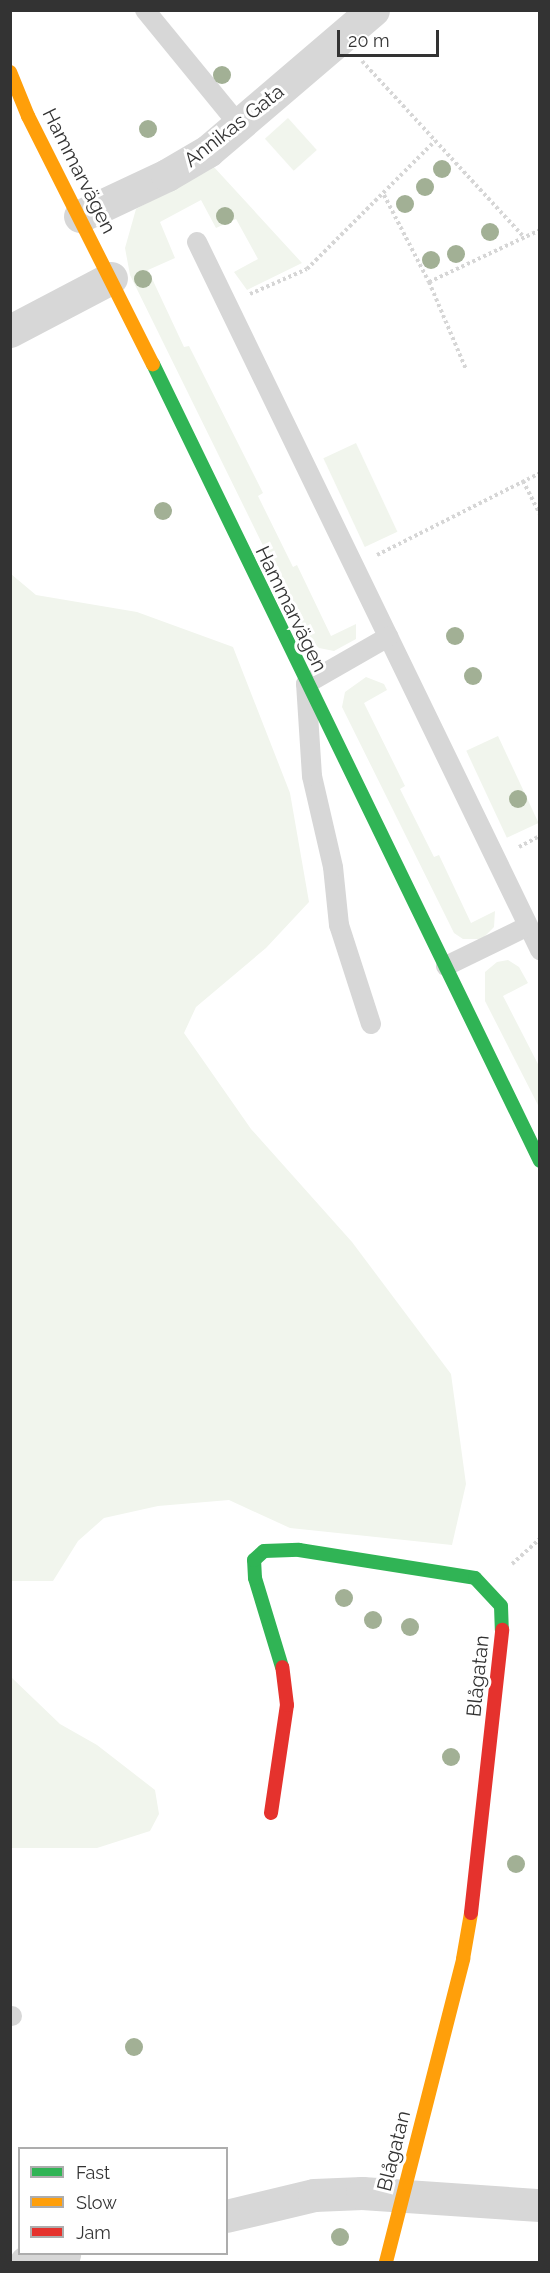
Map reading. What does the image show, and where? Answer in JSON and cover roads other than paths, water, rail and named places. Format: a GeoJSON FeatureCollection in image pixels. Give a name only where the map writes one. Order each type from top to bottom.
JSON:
{"type":"FeatureCollection","features":[{"type":"Feature","properties":{"kind":"street","name":"Annikas Gata"},"geometry":{"type":"LineString","coordinates":[[80,216],[167,176],[240,126],[373,10]]}},
{"type":"Feature","properties":{"kind":"street","name":"Hammarvägen"},"geometry":{"type":"LineString","coordinates":[[10,72],[540,1161]]}},
{"type":"Feature","properties":{"kind":"street"},"geometry":{"type":"LineString","coordinates":[[10,331],[111,278]]}},
{"type":"Feature","properties":{"kind":"street","name":"Blågatan"},"geometry":{"type":"LineString","coordinates":[[272,1813],[286,1688],[255,1578],[254,1560],[264,1551],[299,1550],[454,1573],[475,1578],[487,1587],[501,1606],[503,1623],[477,1874],[463,1959],[386,2262]]}},
{"type":"Feature","properties":{"kind":"street"},"geometry":{"type":"LineString","coordinates":[[228,2216],[314,2195],[402,2195],[540,2205]]}},
{"type":"Feature","properties":{"kind":"street"},"geometry":{"type":"LineString","coordinates":[[26,2262],[56,2255]]}},
{"type":"Feature","properties":{"kind":"lane"},"geometry":{"type":"LineString","coordinates":[[145,10],[240,126]]}},
{"type":"Feature","properties":{"kind":"lane"},"geometry":{"type":"LineString","coordinates":[[197,242],[540,950]]}},
{"type":"Feature","properties":{"kind":"lane"},"geometry":{"type":"LineString","coordinates":[[371,1024],[339,925],[333,867],[312,776],[306,684],[388,637]]}},
{"type":"Feature","properties":{"kind":"lane"},"geometry":{"type":"LineString","coordinates":[[446,966],[528,926]]}}]}
